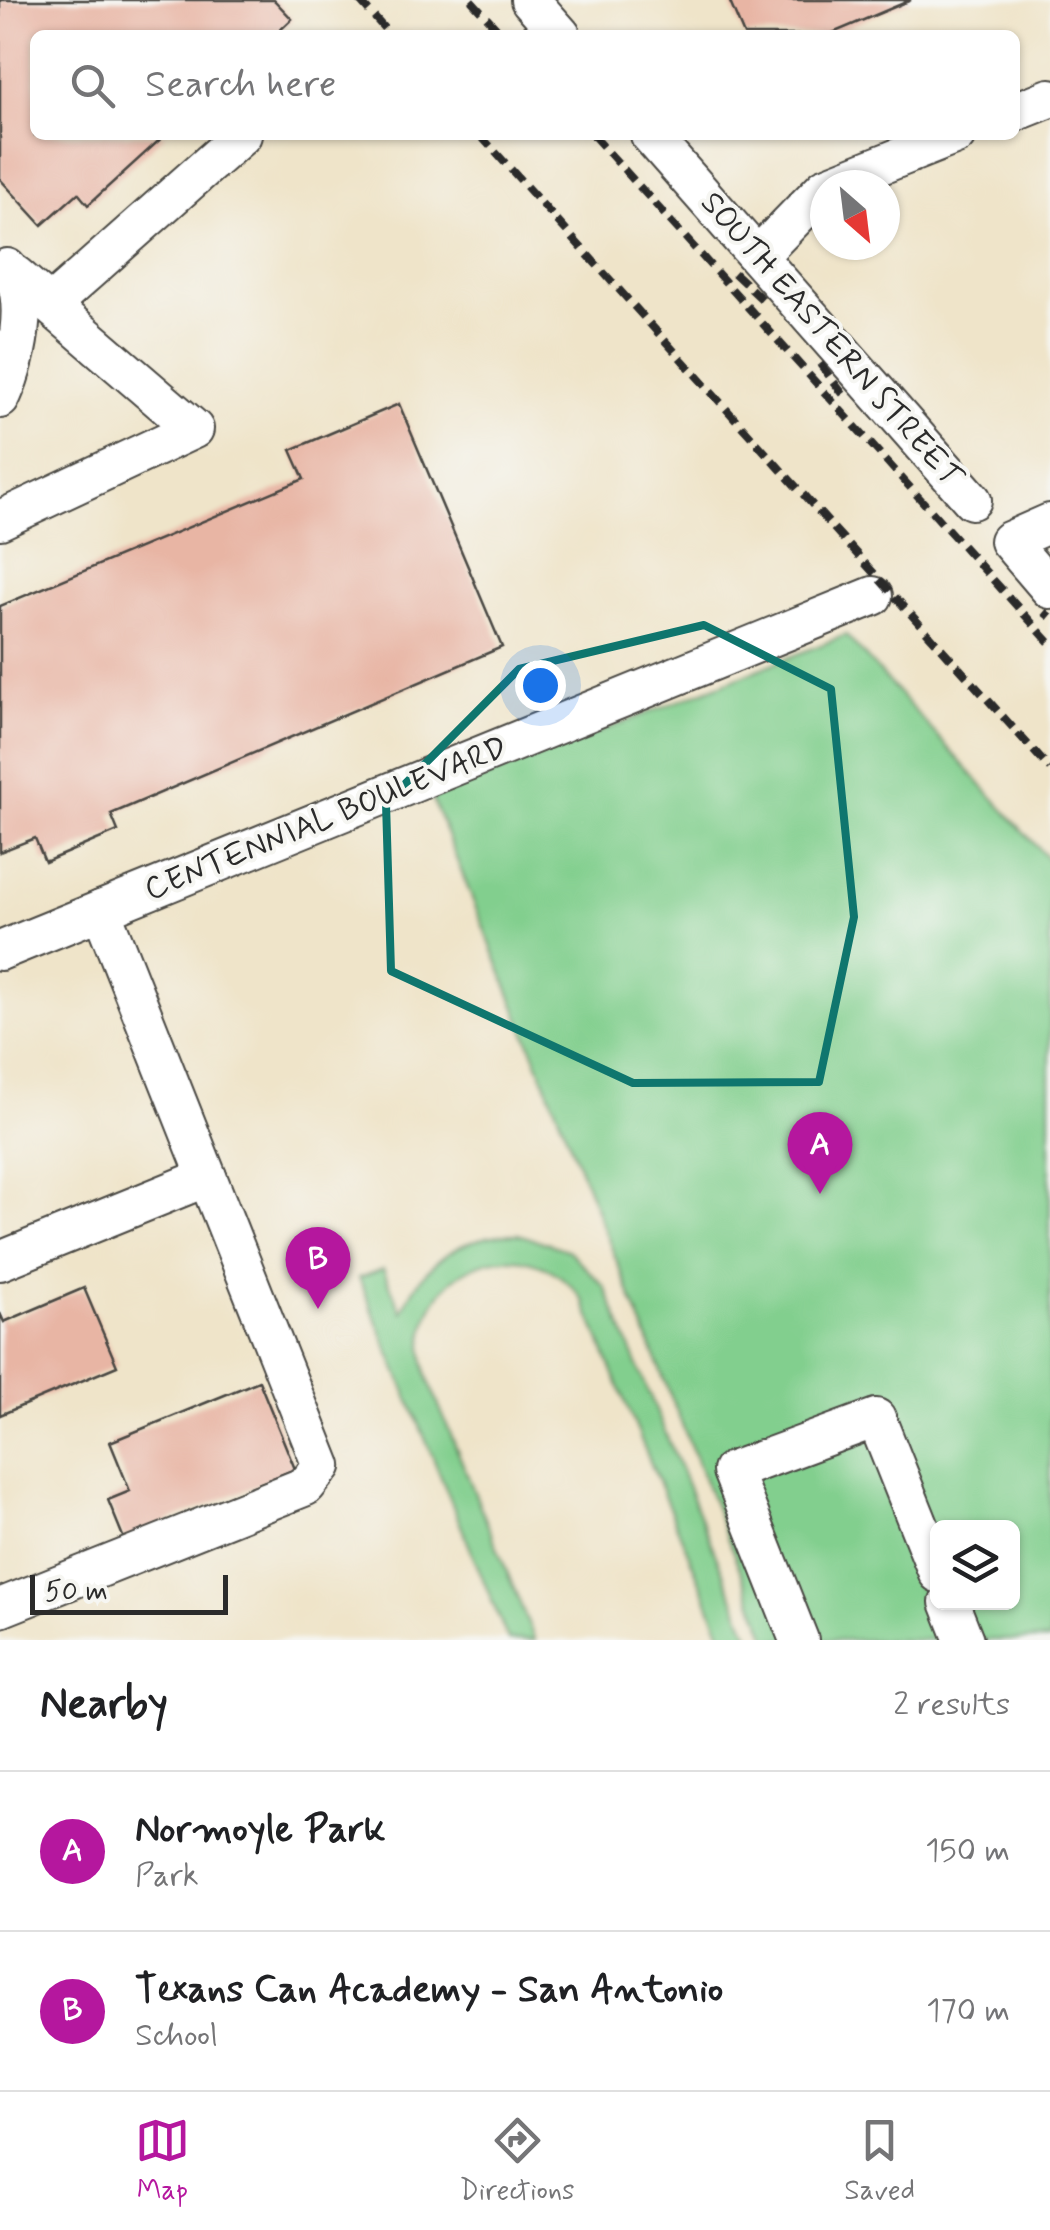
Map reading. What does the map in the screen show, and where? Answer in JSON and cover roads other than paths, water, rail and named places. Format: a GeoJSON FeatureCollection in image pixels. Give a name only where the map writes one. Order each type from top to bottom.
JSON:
{"type":"FeatureCollection","features":[{"type":"Feature","properties":{"kind":"street"},"geometry":{"type":"LineString","coordinates":[[530,0],[557,30]]}},
{"type":"Feature","properties":{"kind":"street"},"geometry":{"type":"LineString","coordinates":[[1020,110],[1050,98]]}},
{"type":"Feature","properties":{"kind":"street"},"geometry":{"type":"LineString","coordinates":[[50,305],[236,140]]}},
{"type":"Feature","properties":{"kind":"street","name":"SOUTH EASTERN STREET"},"geometry":{"type":"LineString","coordinates":[[654,140],[972,500]]}},
{"type":"Feature","properties":{"kind":"street"},"geometry":{"type":"LineString","coordinates":[[867,170],[943,140]]}},
{"type":"Feature","properties":{"kind":"street"},"geometry":{"type":"LineString","coordinates":[[758,256],[810,203]]}},
{"type":"Feature","properties":{"kind":"street"},"geometry":{"type":"LineString","coordinates":[[0,520],[194,429],[7,268]]}},
{"type":"Feature","properties":{"kind":"street"},"geometry":{"type":"LineString","coordinates":[[0,398],[15,360],[20,309],[7,268]]}},
{"type":"Feature","properties":{"kind":"street"},"geometry":{"type":"LineString","coordinates":[[1050,523],[1009,541],[1050,589]]}},
{"type":"Feature","properties":{"kind":"street","name":"CENTENNIAL BOULEVARD"},"geometry":{"type":"LineString","coordinates":[[0,951],[873,596]]}},
{"type":"Feature","properties":{"kind":"street"},"geometry":{"type":"LineString","coordinates":[[0,1608],[306,1486],[322,1466],[101,910]]}},
{"type":"Feature","properties":{"kind":"street"},"geometry":{"type":"LineString","coordinates":[[0,1261],[207,1177]]}},
{"type":"Feature","properties":{"kind":"street"},"geometry":{"type":"LineString","coordinates":[[799,1640],[732,1472],[876,1418],[930,1553]]}},
{"type":"Feature","properties":{"kind":"street"},"geometry":{"type":"LineString","coordinates":[[952,1610],[964,1640]]}},
{"type":"Feature","properties":{"kind":"railway"},"geometry":{"type":"LineString","coordinates":[[359,0],[386,30]]}},
{"type":"Feature","properties":{"kind":"railway"},"geometry":{"type":"LineString","coordinates":[[471,0],[498,30]]}},
{"type":"Feature","properties":{"kind":"railway"},"geometry":{"type":"LineString","coordinates":[[484,140],[1050,769]]}},
{"type":"Feature","properties":{"kind":"railway"},"geometry":{"type":"LineString","coordinates":[[597,140],[1050,643]]}},
{"type":"Feature","properties":{"kind":"railway"},"geometry":{"type":"LineString","coordinates":[[734,273],[765,302]]}},
{"type":"Feature","properties":{"kind":"railway"},"geometry":{"type":"LineString","coordinates":[[820,364],[846,398]]}},
{"type":"Feature","properties":{"kind":"railway"},"geometry":{"type":"LineString","coordinates":[[1044,612],[1050,617]]}},
{"type":"Feature","properties":{"kind":"place","name":"Normoyle Park"},"geometry":{"type":"Point","coordinates":[820,1194]}},
{"type":"Feature","properties":{"kind":"place","name":"Texans Can Academy - San Antonio"},"geometry":{"type":"Point","coordinates":[318,1309]}}]}
